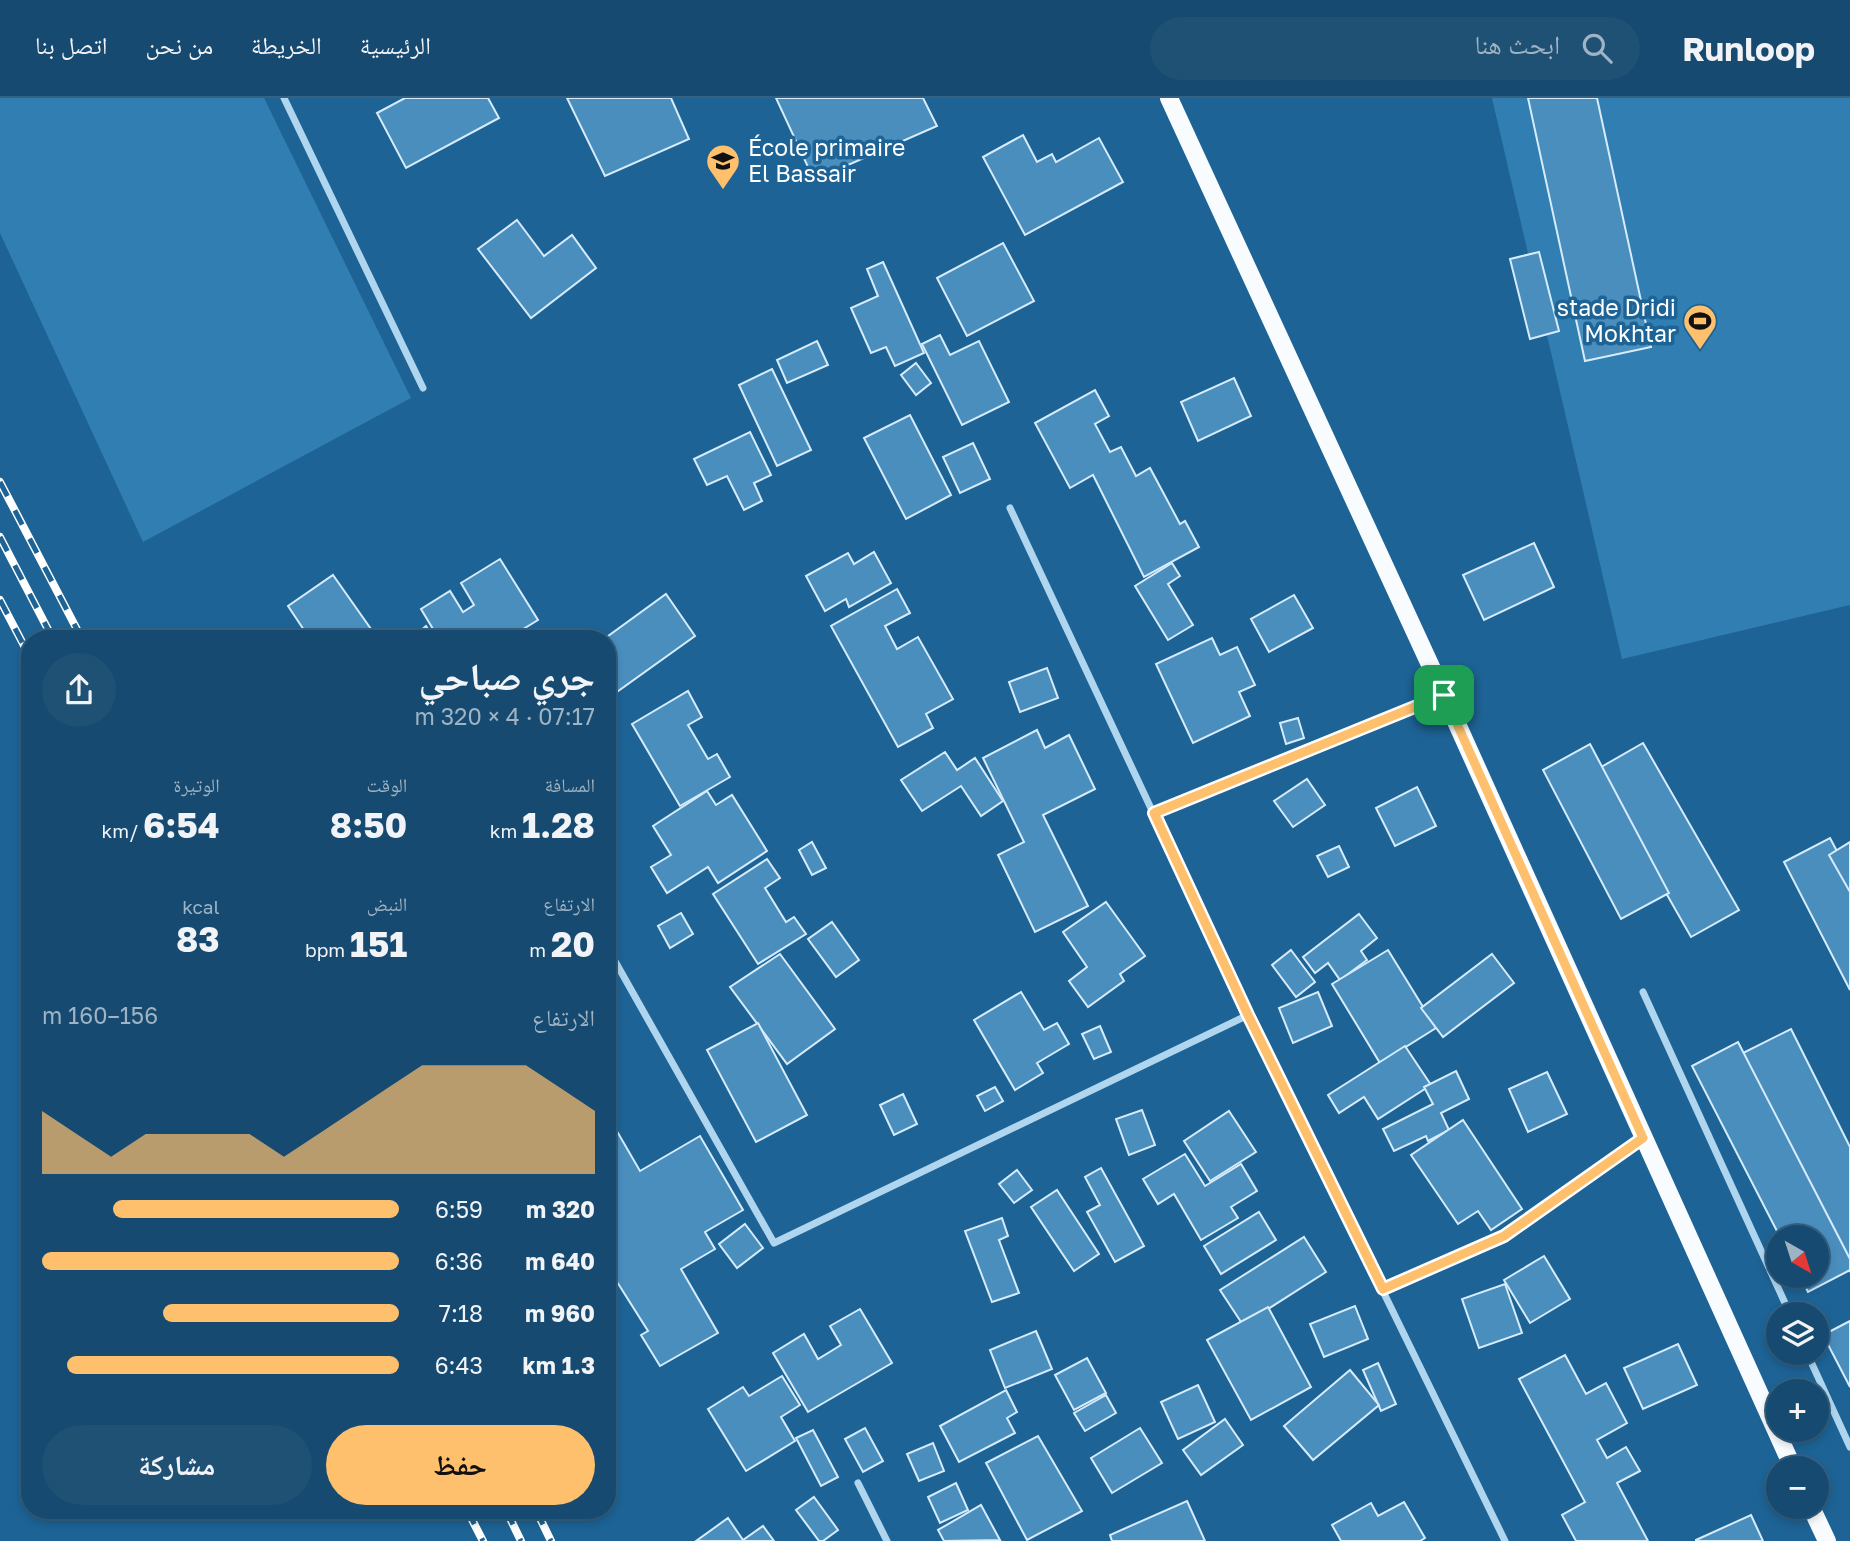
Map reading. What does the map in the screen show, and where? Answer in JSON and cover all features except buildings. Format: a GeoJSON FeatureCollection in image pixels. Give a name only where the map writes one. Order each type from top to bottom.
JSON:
{"type":"FeatureCollection","features":[{"type":"Feature","properties":{"kind":"main road"},"geometry":{"type":"LineString","coordinates":[[1169,98],[1444,695],[1788,1456]]}},
{"type":"Feature","properties":{"kind":"main road"},"geometry":{"type":"LineString","coordinates":[[1817,1519],[1827,1541]]}},
{"type":"Feature","properties":{"kind":"street"},"geometry":{"type":"LineString","coordinates":[[284,98],[424,388]]}},
{"type":"Feature","properties":{"kind":"street"},"geometry":{"type":"LineString","coordinates":[[1010,508],[1248,1015],[1506,1541]]}},
{"type":"Feature","properties":{"kind":"street"},"geometry":{"type":"LineString","coordinates":[[1154,813],[1444,695]]}},
{"type":"Feature","properties":{"kind":"street"},"geometry":{"type":"LineString","coordinates":[[616,963],[774,1243],[1248,1015]]}},
{"type":"Feature","properties":{"kind":"street"},"geometry":{"type":"LineString","coordinates":[[1643,992],[1785,1302]]}},
{"type":"Feature","properties":{"kind":"street"},"geometry":{"type":"LineString","coordinates":[[1383,1289],[1504,1236],[1643,1138]]}},
{"type":"Feature","properties":{"kind":"street"},"geometry":{"type":"LineString","coordinates":[[1812,1365],[1850,1447]]}},
{"type":"Feature","properties":{"kind":"street"},"geometry":{"type":"LineString","coordinates":[[858,1483],[887,1541]]}},
{"type":"Feature","properties":{"kind":"shaded area"},"geometry":{"type":"Polygon","coordinates":[[[0,98],[264,98],[411,398],[143,542],[0,233],[0,98]]]}},
{"type":"Feature","properties":{"kind":"shaded area","name":"stade Dridi Mokhtar"},"geometry":{"type":"Polygon","coordinates":[[[1492,98],[1850,98],[1850,605],[1622,659],[1492,98]]]}},
{"type":"Feature","properties":{"kind":"railway"},"geometry":{"type":"LineString","coordinates":[[0,482],[77,630]]}},
{"type":"Feature","properties":{"kind":"railway"},"geometry":{"type":"LineString","coordinates":[[0,537],[48,630]]}},
{"type":"Feature","properties":{"kind":"railway"},"geometry":{"type":"LineString","coordinates":[[0,600],[21,640]]}},
{"type":"Feature","properties":{"kind":"railway"},"geometry":{"type":"LineString","coordinates":[[472,1519],[483,1541]]}},
{"type":"Feature","properties":{"kind":"railway"},"geometry":{"type":"LineString","coordinates":[[510,1519],[521,1541]]}},
{"type":"Feature","properties":{"kind":"railway"},"geometry":{"type":"LineString","coordinates":[[540,1519],[551,1541]]}},
{"type":"Feature","properties":{"kind":"place","name":"École primaire El Bassair"},"geometry":{"type":"Point","coordinates":[723,191]}},
{"type":"Feature","properties":{"kind":"place","name":"stade Dridi Mokhtar"},"geometry":{"type":"Point","coordinates":[1700,351]}},
{"type":"Feature","properties":{"kind":"route"},"geometry":{"type":"LineString","coordinates":[[1444,695],[1459,734],[1643,1138],[1504,1236],[1383,1289],[1248,1015],[1154,813],[1444,695]]}}]}
